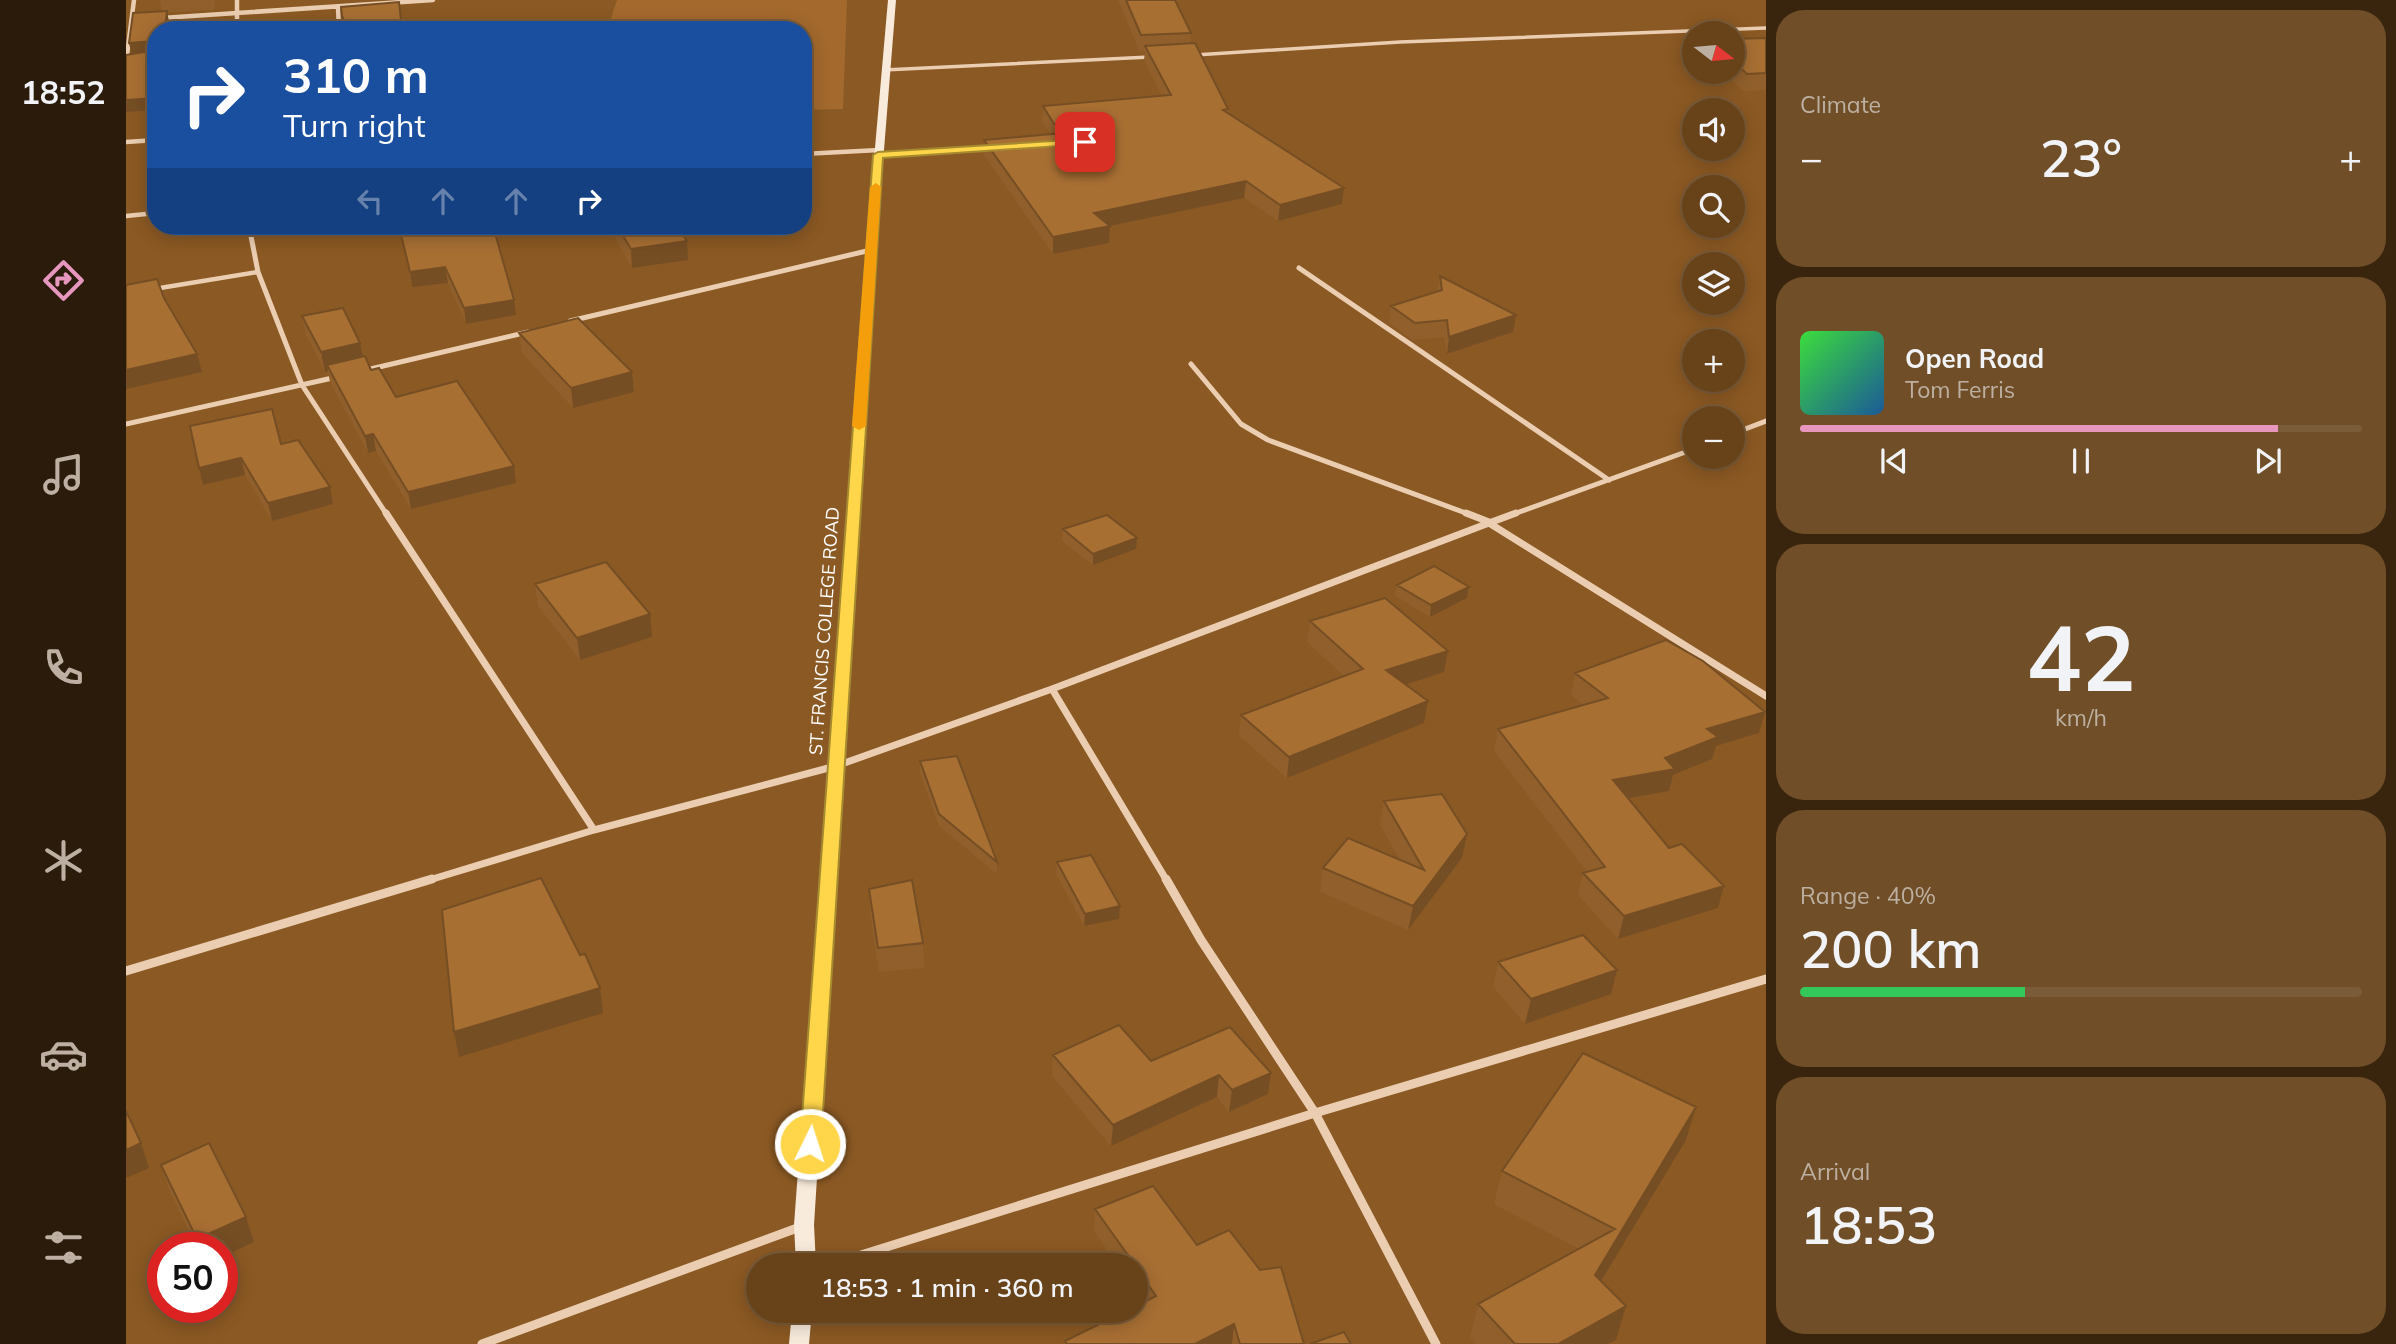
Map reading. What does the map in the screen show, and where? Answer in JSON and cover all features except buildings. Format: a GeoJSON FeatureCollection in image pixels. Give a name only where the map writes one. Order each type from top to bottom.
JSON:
{"type":"FeatureCollection","features":[{"type":"Feature","properties":{"kind":"main road","name":"ST. FRANCIS COLLEGE ROAD"},"geometry":{"type":"LineString","coordinates":[[805,1253],[804,1225],[871,250],[891,0]]}},
{"type":"Feature","properties":{"kind":"main road"},"geometry":{"type":"LineString","coordinates":[[799,1344],[801,1323]]}},
{"type":"Feature","properties":{"kind":"street"},"geometry":{"type":"LineString","coordinates":[[134,0],[129,20],[126,61],[136,59]]}},
{"type":"Feature","properties":{"kind":"street"},"geometry":{"type":"LineString","coordinates":[[237,0],[237,21]]}},
{"type":"Feature","properties":{"kind":"street"},"geometry":{"type":"LineString","coordinates":[[331,0],[331,7]]}},
{"type":"Feature","properties":{"kind":"street"},"geometry":{"type":"LineString","coordinates":[[158,18],[433,0]]}},
{"type":"Feature","properties":{"kind":"street"},"geometry":{"type":"LineString","coordinates":[[338,7],[339,21]]}},
{"type":"Feature","properties":{"kind":"street"},"geometry":{"type":"LineString","coordinates":[[129,20],[145,19]]}},
{"type":"Feature","properties":{"kind":"street"},"geometry":{"type":"LineString","coordinates":[[126,142],[147,141]]}},
{"type":"Feature","properties":{"kind":"street"},"geometry":{"type":"LineString","coordinates":[[812,154],[878,152]]}},
{"type":"Feature","properties":{"kind":"street"},"geometry":{"type":"LineString","coordinates":[[126,216],[147,214]]}},
{"type":"Feature","properties":{"kind":"street"},"geometry":{"type":"LineString","coordinates":[[251,235],[258,272],[302,385],[594,830]]}},
{"type":"Feature","properties":{"kind":"street"},"geometry":{"type":"LineString","coordinates":[[559,324],[871,250]]}},
{"type":"Feature","properties":{"kind":"street"},"geometry":{"type":"LineString","coordinates":[[1299,268],[1609,480]]}},
{"type":"Feature","properties":{"kind":"street"},"geometry":{"type":"LineString","coordinates":[[356,372],[532,330]]}},
{"type":"Feature","properties":{"kind":"street"},"geometry":{"type":"LineString","coordinates":[[1191,364],[1241,424],[1268,440],[1489,523],[1766,696]]}},
{"type":"Feature","properties":{"kind":"street"},"geometry":{"type":"LineString","coordinates":[[126,424],[343,376]]}},
{"type":"Feature","properties":{"kind":"street"},"geometry":{"type":"LineString","coordinates":[[1745,429],[1766,421]]}},
{"type":"Feature","properties":{"kind":"street"},"geometry":{"type":"LineString","coordinates":[[126,971],[594,830],[836,766],[1052,689],[1489,523],[1682,453]]}},
{"type":"Feature","properties":{"kind":"street"},"geometry":{"type":"LineString","coordinates":[[1052,689],[1121,800],[1201,940],[1315,1113],[1436,1344]]}},
{"type":"Feature","properties":{"kind":"street"},"geometry":{"type":"LineString","coordinates":[[869,1253],[1031,1205],[1315,1113],[1766,979]]}},
{"type":"Feature","properties":{"kind":"street"},"geometry":{"type":"LineString","coordinates":[[482,1344],[804,1225]]}},
{"type":"Feature","properties":{"kind":"lane"},"geometry":{"type":"LineString","coordinates":[[1194,55],[1400,42],[1765,29]]}},
{"type":"Feature","properties":{"kind":"lane"},"geometry":{"type":"LineString","coordinates":[[884,70],[1156,57]]}},
{"type":"Feature","properties":{"kind":"lane"},"geometry":{"type":"LineString","coordinates":[[878,152],[993,149]]}},
{"type":"Feature","properties":{"kind":"lane"},"geometry":{"type":"LineString","coordinates":[[152,289],[258,272]]}},
{"type":"Feature","properties":{"kind":"shaded area"},"geometry":{"type":"Polygon","coordinates":[[[617,0],[847,0],[843,109],[812,110],[812,21],[610,21],[617,0]]]}},
{"type":"Feature","properties":{"kind":"slow traffic"},"geometry":{"type":"LineString","coordinates":[[859,426],[876,187]]}},
{"type":"Feature","properties":{"kind":"route"},"geometry":{"type":"LineString","coordinates":[[810,1144],[878,155],[1085,142]]}}]}
